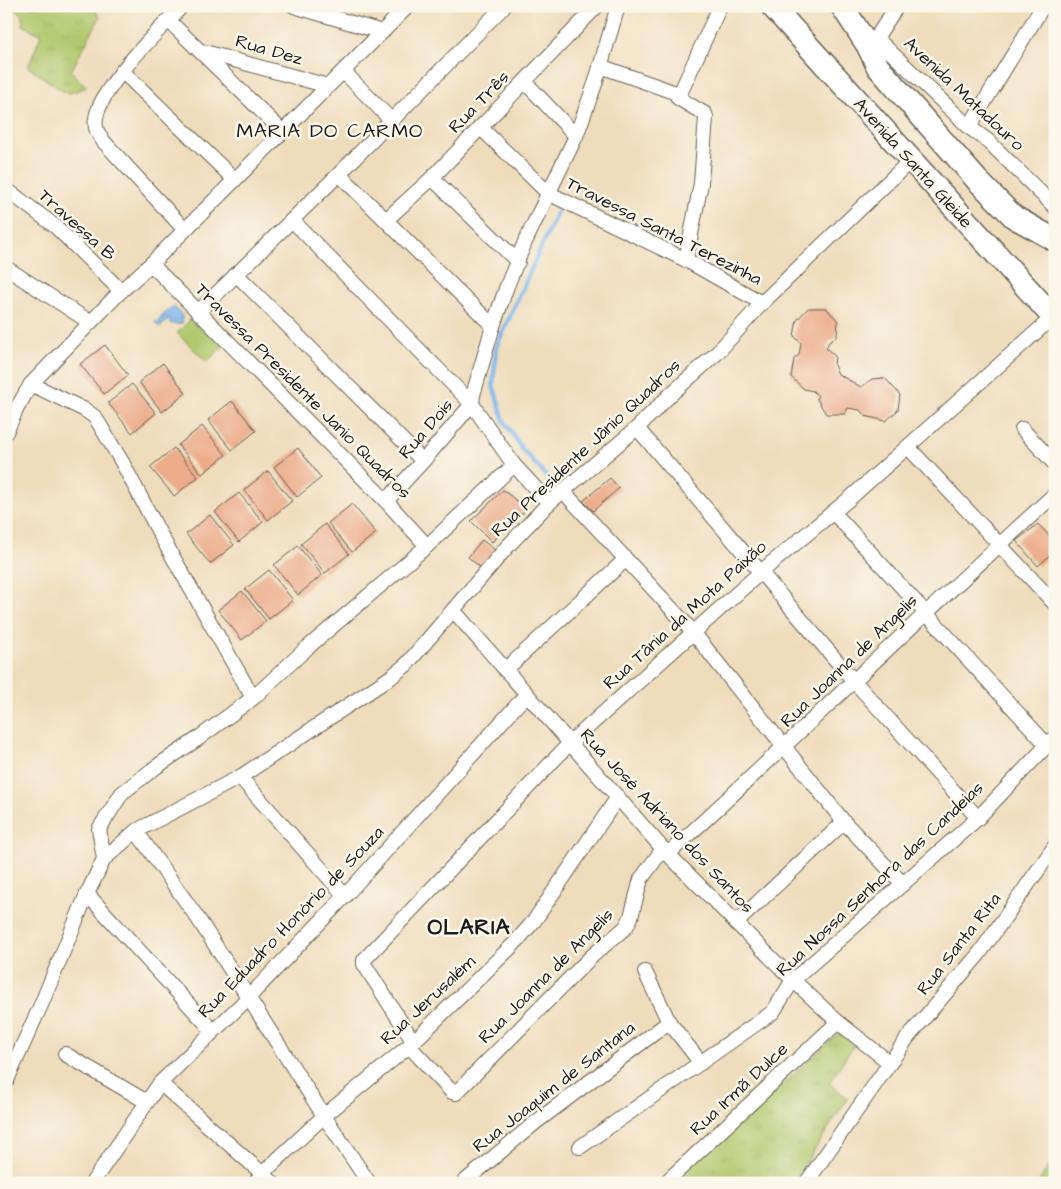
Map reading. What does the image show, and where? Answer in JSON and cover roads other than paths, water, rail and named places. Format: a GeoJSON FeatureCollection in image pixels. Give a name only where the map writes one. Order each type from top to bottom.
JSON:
{"type":"FeatureCollection","features":[{"type":"Feature","properties":{"kind":"main road","name":"Avenida Santa Gleide"},"geometry":{"type":"LineString","coordinates":[[772,6],[1054,318]]}},
{"type":"Feature","properties":{"kind":"main road","name":"Avenida Santa Gleide"},"geometry":{"type":"LineString","coordinates":[[842,6],[872,42],[878,67],[977,180],[1014,217],[1055,240]]}},
{"type":"Feature","properties":{"kind":"street"},"geometry":{"type":"LineString","coordinates":[[294,6],[382,32]]}},
{"type":"Feature","properties":{"kind":"street"},"geometry":{"type":"LineString","coordinates":[[6,432],[31,384],[90,322],[151,264],[408,6]]}},
{"type":"Feature","properties":{"kind":"street"},"geometry":{"type":"LineString","coordinates":[[198,312],[339,174],[504,6]]}},
{"type":"Feature","properties":{"kind":"street","name":"Rua Três"},"geometry":{"type":"LineString","coordinates":[[386,220],[432,178],[597,6]]}},
{"type":"Feature","properties":{"kind":"street"},"geometry":{"type":"LineString","coordinates":[[472,404],[493,326],[507,286],[518,262],[524,242],[576,136],[618,6]]}},
{"type":"Feature","properties":{"kind":"street"},"geometry":{"type":"LineString","coordinates":[[686,260],[701,183],[706,117],[705,114],[679,99],[678,94],[720,6]]}},
{"type":"Feature","properties":{"kind":"street"},"geometry":{"type":"LineString","coordinates":[[872,42],[897,6]]}},
{"type":"Feature","properties":{"kind":"street"},"geometry":{"type":"LineString","coordinates":[[969,127],[1043,6]]}},
{"type":"Feature","properties":{"kind":"street"},"geometry":{"type":"LineString","coordinates":[[185,230],[104,142],[96,129],[96,116],[101,104],[122,71],[175,11],[200,50],[283,132]]}},
{"type":"Feature","properties":{"kind":"street","name":"Avenida Matadouro"},"geometry":{"type":"LineString","coordinates":[[872,42],[969,127],[988,141],[1055,207]]}},
{"type":"Feature","properties":{"kind":"street","name":"Rua Dez"},"geometry":{"type":"LineString","coordinates":[[200,50],[328,86]]}},
{"type":"Feature","properties":{"kind":"street"},"geometry":{"type":"LineString","coordinates":[[600,66],[678,94]]}},
{"type":"Feature","properties":{"kind":"street"},"geometry":{"type":"LineString","coordinates":[[122,71],[234,179]]}},
{"type":"Feature","properties":{"kind":"street"},"geometry":{"type":"LineString","coordinates":[[344,72],[391,120]]}},
{"type":"Feature","properties":{"kind":"street"},"geometry":{"type":"LineString","coordinates":[[525,82],[576,136]]}},
{"type":"Feature","properties":{"kind":"street","name":"Travessa Santa Terezinha"},"geometry":{"type":"LineString","coordinates":[[480,127],[548,193],[686,260],[762,303]]}},
{"type":"Feature","properties":{"kind":"street","name":"Rua Presidente Jânio Quadros"},"geometry":{"type":"LineString","coordinates":[[6,1082],[104,859],[136,831],[240,777],[399,672],[507,546],[549,503],[638,428],[670,395],[717,353],[762,303],[911,160]]}},
{"type":"Feature","properties":{"kind":"street"},"geometry":{"type":"LineString","coordinates":[[339,174],[493,326]]}},
{"type":"Feature","properties":{"kind":"street"},"geometry":{"type":"LineString","coordinates":[[432,178],[518,262]]}},
{"type":"Feature","properties":{"kind":"street","name":"Travessa B"},"geometry":{"type":"LineString","coordinates":[[6,189],[56,227],[121,291]]}},
{"type":"Feature","properties":{"kind":"street"},"geometry":{"type":"LineString","coordinates":[[292,220],[472,404],[514,465],[549,503]]}},
{"type":"Feature","properties":{"kind":"street","name":"Travessa Presidente Janio Quadros"},"geometry":{"type":"LineString","coordinates":[[151,264],[386,501],[427,546]]}},
{"type":"Feature","properties":{"kind":"street"},"geometry":{"type":"LineString","coordinates":[[6,268],[90,322]]}},
{"type":"Feature","properties":{"kind":"street"},"geometry":{"type":"LineString","coordinates":[[236,274],[423,462]]}},
{"type":"Feature","properties":{"kind":"street","name":"Rua Tânia da Mota Paixão"},"geometry":{"type":"LineString","coordinates":[[411,1044],[363,962],[570,743],[762,571],[833,512],[1054,318]]}},
{"type":"Feature","properties":{"kind":"street"},"geometry":{"type":"LineString","coordinates":[[31,384],[85,410],[95,417],[253,698]]}},
{"type":"Feature","properties":{"kind":"street","name":"Rua Dois"},"geometry":{"type":"LineString","coordinates":[[386,501],[423,462],[472,404]]}},
{"type":"Feature","properties":{"kind":"street"},"geometry":{"type":"LineString","coordinates":[[638,428],[854,680],[978,818]]}},
{"type":"Feature","properties":{"kind":"street"},"geometry":{"type":"LineString","coordinates":[[1022,429],[1055,464]]}},
{"type":"Feature","properties":{"kind":"street"},"geometry":{"type":"LineString","coordinates":[[908,447],[1055,604]]}},
{"type":"Feature","properties":{"kind":"street"},"geometry":{"type":"LineString","coordinates":[[104,859],[99,830],[122,793],[156,766],[196,740],[253,698],[307,648],[427,546],[514,465]]}},
{"type":"Feature","properties":{"kind":"street"},"geometry":{"type":"LineString","coordinates":[[563,491],[693,632],[844,822],[904,884]]}},
{"type":"Feature","properties":{"kind":"street","name":"Rua Joanna de Angelis"},"geometry":{"type":"LineString","coordinates":[[411,1044],[454,1094],[592,956],[626,927],[631,917],[641,879],[666,852],[785,748],[854,680],[1055,494]]}},
{"type":"Feature","properties":{"kind":"street"},"geometry":{"type":"LineString","coordinates":[[833,512],[926,614],[1051,741]]}},
{"type":"Feature","properties":{"kind":"street"},"geometry":{"type":"LineString","coordinates":[[505,670],[625,560]]}},
{"type":"Feature","properties":{"kind":"street","name":"Rua José Adriano dos Santos"},"geometry":{"type":"LineString","coordinates":[[453,610],[666,852],[793,980],[838,1022],[890,1063]]}},
{"type":"Feature","properties":{"kind":"street","name":"Rua Eduadro Honório de Souza"},"geometry":{"type":"LineString","coordinates":[[92,1183],[160,1083],[248,998],[346,896],[526,695]]}},
{"type":"Feature","properties":{"kind":"street","name":"Rua Nossa Senhora das Candeias"},"geometry":{"type":"LineString","coordinates":[[580,1147],[773,1012],[793,980],[978,818],[1051,741]]}},
{"type":"Feature","properties":{"kind":"street"},"geometry":{"type":"LineString","coordinates":[[240,777],[346,896]]}},
{"type":"Feature","properties":{"kind":"street","name":"Rua Jerusalém"},"geometry":{"type":"LineString","coordinates":[[263,1179],[324,1116],[411,1044],[514,944],[534,921],[618,797]]}},
{"type":"Feature","properties":{"kind":"street"},"geometry":{"type":"LineString","coordinates":[[736,923],[844,822]]}},
{"type":"Feature","properties":{"kind":"street"},"geometry":{"type":"LineString","coordinates":[[136,831],[195,914],[369,1183]]}},
{"type":"Feature","properties":{"kind":"street","name":"Rua Santa Rita"},"geometry":{"type":"LineString","coordinates":[[890,1063],[908,1037],[979,954],[1055,846]]}},
{"type":"Feature","properties":{"kind":"street"},"geometry":{"type":"LineString","coordinates":[[87,894],[213,1031]]}},
{"type":"Feature","properties":{"kind":"street"},"geometry":{"type":"LineString","coordinates":[[645,972],[669,1022],[700,1063]]}},
{"type":"Feature","properties":{"kind":"street","name":"Rua Joaquim de Santana"},"geometry":{"type":"LineString","coordinates":[[464,1183],[536,1122],[669,1022]]}},
{"type":"Feature","properties":{"kind":"street","name":"Rua Irmã Dulce"},"geometry":{"type":"LineString","coordinates":[[665,1183],[838,1022]]}},
{"type":"Feature","properties":{"kind":"street"},"geometry":{"type":"LineString","coordinates":[[65,1054],[147,1102]]}},
{"type":"Feature","properties":{"kind":"street"},"geometry":{"type":"LineString","coordinates":[[806,1183],[890,1063]]}},
{"type":"Feature","properties":{"kind":"street"},"geometry":{"type":"LineString","coordinates":[[160,1083],[263,1179]]}},
{"type":"Feature","properties":{"kind":"water"},"geometry":{"type":"Polygon","coordinates":[[[173,306],[182,315],[182,324],[171,324],[168,320],[160,327],[155,323],[173,306]]]}},
{"type":"Feature","properties":{"kind":"waterway"},"geometry":{"type":"LineString","coordinates":[[548,478],[522,449],[504,421],[493,385],[497,345],[557,212]]}},
{"type":"Feature","properties":{"kind":"district","name":"MARIA DO CARMO"},"geometry":{"type":"Point","coordinates":[330,131]}},
{"type":"Feature","properties":{"kind":"district","name":"OLARIA"},"geometry":{"type":"Point","coordinates":[469,927]}}]}
